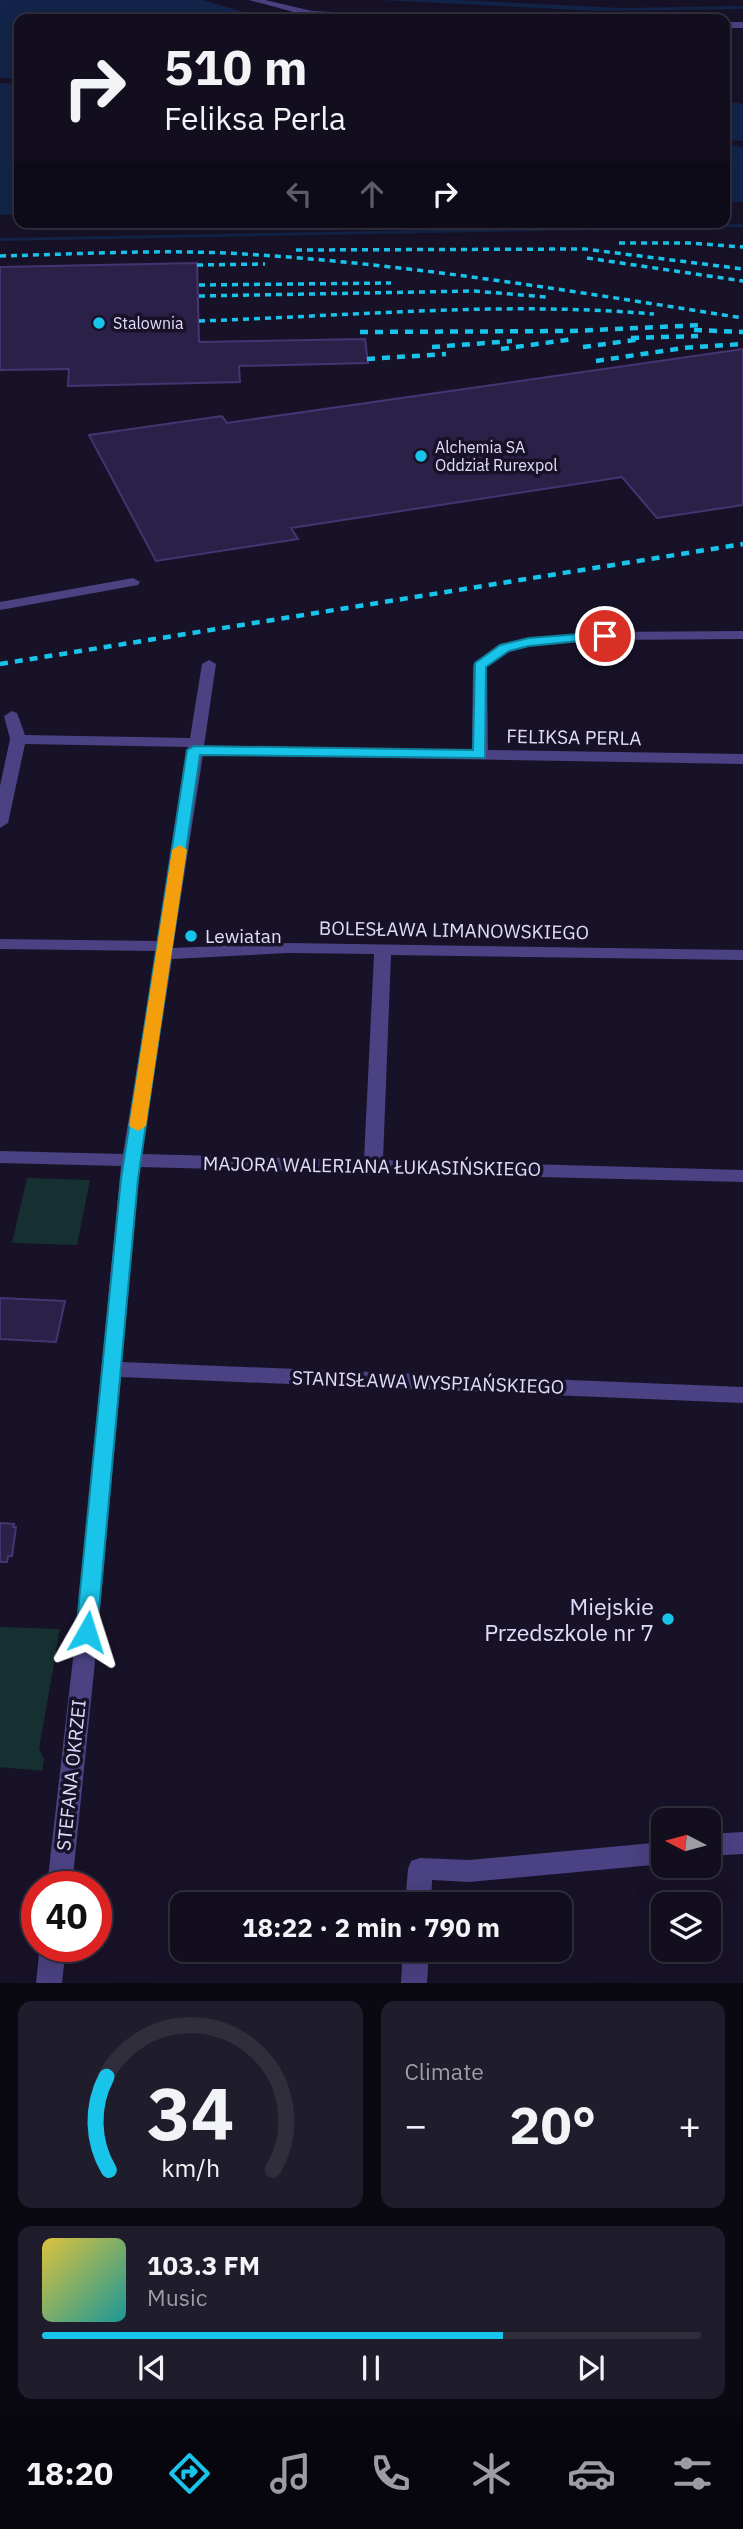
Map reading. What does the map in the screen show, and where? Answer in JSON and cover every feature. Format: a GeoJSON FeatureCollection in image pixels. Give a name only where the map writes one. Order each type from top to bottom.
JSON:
{"type":"FeatureCollection","features":[{"type":"Feature","properties":{"kind":"street"},"geometry":{"type":"LineString","coordinates":[[254,0],[312,14]]}},
{"type":"Feature","properties":{"kind":"street"},"geometry":{"type":"LineString","coordinates":[[0,606],[133,582]]}},
{"type":"Feature","properties":{"kind":"street"},"geometry":{"type":"LineString","coordinates":[[480,755],[480,665],[504,648],[529,642],[605,636],[743,635]]}},
{"type":"Feature","properties":{"kind":"street","name":"STEFANA OKRZEI"},"geometry":{"type":"LineString","coordinates":[[61,1871],[132,1161],[209,664]]}},
{"type":"Feature","properties":{"kind":"street"},"geometry":{"type":"LineString","coordinates":[[0,823],[6,777],[18,739],[12,716]]}},
{"type":"Feature","properties":{"kind":"street","name":"FELIKSA PERLA"},"geometry":{"type":"LineString","coordinates":[[18,739],[480,755],[743,759]]}},
{"type":"Feature","properties":{"kind":"street","name":"BOLESŁAWA LIMANOWSKIEGO"},"geometry":{"type":"LineString","coordinates":[[0,944],[166,950],[383,950],[743,956]]}},
{"type":"Feature","properties":{"kind":"street"},"geometry":{"type":"LineString","coordinates":[[373,1165],[383,950]]}},
{"type":"Feature","properties":{"kind":"street","name":"MAJORA WALERIANA ŁUKASIŃSKIEGO"},"geometry":{"type":"LineString","coordinates":[[0,1157],[743,1176]]}},
{"type":"Feature","properties":{"kind":"street","name":"STANISŁAWA WYSPIAŃSKIEGO"},"geometry":{"type":"LineString","coordinates":[[113,1369],[743,1395]]}},
{"type":"Feature","properties":{"kind":"street"},"geometry":{"type":"LineString","coordinates":[[721,1844],[743,1843]]}},
{"type":"Feature","properties":{"kind":"street"},"geometry":{"type":"LineString","coordinates":[[419,1892],[420,1869],[469,1871],[651,1854]]}},
{"type":"Feature","properties":{"kind":"street"},"geometry":{"type":"LineString","coordinates":[[49,1983],[51,1962]]}},
{"type":"Feature","properties":{"kind":"street"},"geometry":{"type":"LineString","coordinates":[[414,1983],[415,1962]]}},
{"type":"Feature","properties":{"kind":"green space"},"geometry":{"type":"Polygon","coordinates":[[[27,1178],[90,1180],[77,1245],[12,1243],[27,1178]]]}},
{"type":"Feature","properties":{"kind":"green space"},"geometry":{"type":"Polygon","coordinates":[[[0,1627],[60,1629],[39,1749],[44,1759],[42,1771],[0,1767],[0,1627]]]}},
{"type":"Feature","properties":{"kind":"water"},"geometry":{"type":"Polygon","coordinates":[[[0,0],[203,0],[250,14],[14,14],[14,79],[0,78],[0,0]]]}},
{"type":"Feature","properties":{"kind":"water"},"geometry":{"type":"Polygon","coordinates":[[[380,0],[457,0],[621,8],[743,6],[743,9],[596,11],[380,0]]]}},
{"type":"Feature","properties":{"kind":"water"},"geometry":{"type":"Polygon","coordinates":[[[0,83],[14,84],[14,214],[0,215],[0,83]]]}},
{"type":"Feature","properties":{"kind":"water"},"geometry":{"type":"Polygon","coordinates":[[[730,102],[743,104],[743,141],[730,140],[730,102]]]}},
{"type":"Feature","properties":{"kind":"water"},"geometry":{"type":"Polygon","coordinates":[[[730,146],[743,147],[743,202],[730,202],[730,146]]]}},
{"type":"Feature","properties":{"kind":"water"},"geometry":{"type":"Polygon","coordinates":[[[730,224],[743,224],[743,227],[730,227],[730,224]]]}},
{"type":"Feature","properties":{"kind":"water"},"geometry":{"type":"Polygon","coordinates":[[[531,228],[690,228],[0,241],[0,238],[531,228]]]}},
{"type":"Feature","properties":{"kind":"building","name":"Stalownia"},"geometry":{"type":"Polygon","coordinates":[[[197,263],[199,342],[365,339],[368,363],[239,366],[240,382],[68,386],[69,369],[0,370],[0,267],[197,263]]]}},
{"type":"Feature","properties":{"kind":"building","name":"Alchemia SA Oddział Rurexpol"},"geometry":{"type":"Polygon","coordinates":[[[743,349],[743,505],[657,518],[622,477],[291,528],[298,539],[156,561],[89,435],[222,416],[227,423],[743,349]]]}},
{"type":"Feature","properties":{"kind":"building"},"geometry":{"type":"Polygon","coordinates":[[[0,1298],[65,1301],[56,1342],[0,1339],[0,1298]]]}},
{"type":"Feature","properties":{"kind":"building"},"geometry":{"type":"Polygon","coordinates":[[[0,1523],[14,1524],[13,1527],[16,1527],[12,1556],[8,1556],[7,1562],[0,1562],[0,1523]]]}},
{"type":"Feature","properties":{"kind":"railway"},"geometry":{"type":"LineString","coordinates":[[619,243],[689,243],[743,247]]}},
{"type":"Feature","properties":{"kind":"railway"},"geometry":{"type":"LineString","coordinates":[[296,250],[585,249],[743,269]]}},
{"type":"Feature","properties":{"kind":"railway"},"geometry":{"type":"LineString","coordinates":[[0,256],[183,252],[307,259],[494,280],[743,318]]}},
{"type":"Feature","properties":{"kind":"railway"},"geometry":{"type":"LineString","coordinates":[[587,258],[743,281]]}},
{"type":"Feature","properties":{"kind":"railway"},"geometry":{"type":"LineString","coordinates":[[197,265],[265,264]]}},
{"type":"Feature","properties":{"kind":"railway"},"geometry":{"type":"LineString","coordinates":[[199,285],[391,283]]}},
{"type":"Feature","properties":{"kind":"railway"},"geometry":{"type":"LineString","coordinates":[[199,296],[474,291],[546,297]]}},
{"type":"Feature","properties":{"kind":"railway"},"geometry":{"type":"LineString","coordinates":[[199,321],[483,309],[597,310],[654,314]]}},
{"type":"Feature","properties":{"kind":"railway"},"geometry":{"type":"LineString","coordinates":[[360,332],[572,331],[703,325]]}},
{"type":"Feature","properties":{"kind":"railway"},"geometry":{"type":"LineString","coordinates":[[694,330],[743,332]]}},
{"type":"Feature","properties":{"kind":"railway"},"geometry":{"type":"LineString","coordinates":[[631,338],[698,336]]}},
{"type":"Feature","properties":{"kind":"railway"},"geometry":{"type":"LineString","coordinates":[[501,349],[574,339]]}},
{"type":"Feature","properties":{"kind":"railway"},"geometry":{"type":"LineString","coordinates":[[583,347],[642,339]]}},
{"type":"Feature","properties":{"kind":"railway"},"geometry":{"type":"LineString","coordinates":[[432,347],[512,341]]}},
{"type":"Feature","properties":{"kind":"railway"},"geometry":{"type":"LineString","coordinates":[[596,361],[683,348],[743,344]]}},
{"type":"Feature","properties":{"kind":"railway"},"geometry":{"type":"LineString","coordinates":[[367,359],[446,354]]}},
{"type":"Feature","properties":{"kind":"railway"},"geometry":{"type":"LineString","coordinates":[[0,664],[743,544]]}},
{"type":"Feature","properties":{"kind":"slow traffic"},"geometry":{"type":"LineString","coordinates":[[138,1126],[180,850]]}},
{"type":"Feature","properties":{"kind":"place","name":"Stalownia"},"geometry":{"type":"Point","coordinates":[99,323]}},
{"type":"Feature","properties":{"kind":"place","name":"Alchemia SA Oddział Rurexpol"},"geometry":{"type":"Point","coordinates":[421,456]}},
{"type":"Feature","properties":{"kind":"place","name":"Lewiatan"},"geometry":{"type":"Point","coordinates":[191,936]}},
{"type":"Feature","properties":{"kind":"place","name":"Miejskie Przedszkole nr 7"},"geometry":{"type":"Point","coordinates":[668,1619]}},
{"type":"Feature","properties":{"kind":"route"},"geometry":{"type":"LineString","coordinates":[[87,1632],[129,1179],[194,750],[480,755],[480,665],[504,648],[529,642],[605,636]]}}]}
